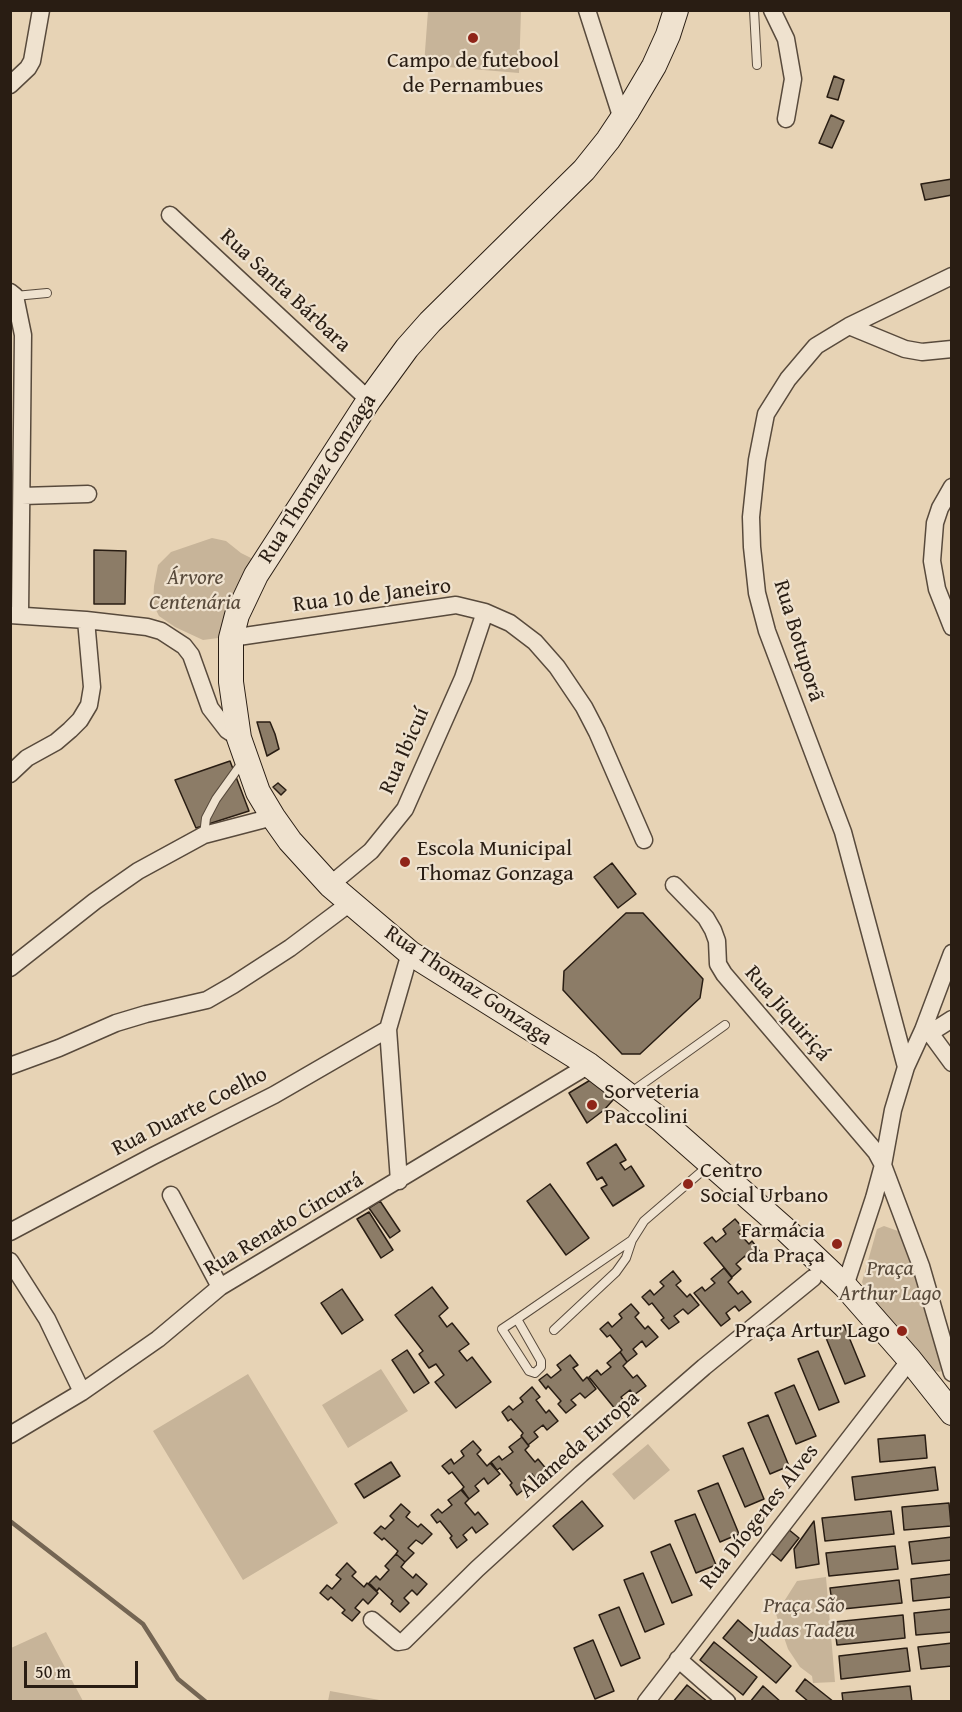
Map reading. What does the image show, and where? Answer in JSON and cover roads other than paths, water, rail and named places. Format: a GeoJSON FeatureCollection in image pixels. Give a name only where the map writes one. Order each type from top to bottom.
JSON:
{"type":"FeatureCollection","features":[{"type":"Feature","properties":{"kind":"main road","name":"Rua Thomaz Gonzaga"},"geometry":{"type":"LineString","coordinates":[[676,10],[654,66],[622,119],[584,170],[414,339],[369,400],[256,574],[237,615],[231,638],[231,682],[242,748],[258,792],[273,817],[296,848],[330,885],[410,953],[589,1065],[662,1121],[711,1163],[820,1273],[845,1286],[910,1360],[951,1413]]}},
{"type":"Feature","properties":{"kind":"street"},"geometry":{"type":"LineString","coordinates":[[10,85],[32,61],[41,10]]}},
{"type":"Feature","properties":{"kind":"street"},"geometry":{"type":"LineString","coordinates":[[587,10],[622,119]]}},
{"type":"Feature","properties":{"kind":"street"},"geometry":{"type":"LineString","coordinates":[[772,10],[786,39],[793,79],[786,119]]}},
{"type":"Feature","properties":{"kind":"street","name":"Rua Santa Bárbara"},"geometry":{"type":"LineString","coordinates":[[170,215],[369,400]]}},
{"type":"Feature","properties":{"kind":"street","name":"Rua Botuporã"},"geometry":{"type":"LineString","coordinates":[[906,1067],[843,832],[767,631],[757,593],[751,517],[757,460],[766,414],[788,379],[816,346],[849,326],[951,276]]}},
{"type":"Feature","properties":{"kind":"street"},"geometry":{"type":"LineString","coordinates":[[13,294],[23,335],[22,496],[15,615],[86,620],[147,627],[161,631],[184,646],[195,664],[210,708],[242,748]]}},
{"type":"Feature","properties":{"kind":"street"},"geometry":{"type":"LineString","coordinates":[[849,326],[905,349],[922,352],[951,349]]}},
{"type":"Feature","properties":{"kind":"street"},"geometry":{"type":"LineString","coordinates":[[951,487],[935,523],[932,561],[937,589],[951,627]]}},
{"type":"Feature","properties":{"kind":"street"},"geometry":{"type":"LineString","coordinates":[[22,496],[88,494]]}},
{"type":"Feature","properties":{"kind":"street","name":"Rua 10 de Janeiro"},"geometry":{"type":"LineString","coordinates":[[231,638],[456,605],[485,612],[510,622],[535,642],[584,707],[644,840]]}},
{"type":"Feature","properties":{"kind":"street","name":"Rua Ibicuí"},"geometry":{"type":"LineString","coordinates":[[330,885],[371,851],[405,809],[463,678],[485,612]]}},
{"type":"Feature","properties":{"kind":"street"},"geometry":{"type":"LineString","coordinates":[[10,774],[19,760],[56,742],[70,730],[80,720],[88,705],[92,687],[86,620]]}},
{"type":"Feature","properties":{"kind":"street"},"geometry":{"type":"LineString","coordinates":[[10,968],[54,932],[138,871],[204,835],[273,817]]}},
{"type":"Feature","properties":{"kind":"street","name":"Rua Jiquiriçá"},"geometry":{"type":"LineString","coordinates":[[674,885],[706,918],[713,930],[717,941],[718,964],[724,974],[867,1140],[883,1165]]}},
{"type":"Feature","properties":{"kind":"street"},"geometry":{"type":"LineString","coordinates":[[10,1066],[116,1023],[207,1000],[290,948],[350,903]]}},
{"type":"Feature","properties":{"kind":"street"},"geometry":{"type":"LineString","coordinates":[[399,1181],[388,1029],[410,953]]}},
{"type":"Feature","properties":{"kind":"street"},"geometry":{"type":"LineString","coordinates":[[845,1286],[883,1165],[893,1110],[906,1067],[926,1031],[951,953]]}},
{"type":"Feature","properties":{"kind":"street"},"geometry":{"type":"LineString","coordinates":[[926,1031],[951,1019]]}},
{"type":"Feature","properties":{"kind":"street","name":"Rua Duarte Coelho"},"geometry":{"type":"LineString","coordinates":[[10,1232],[274,1095],[388,1029]]}},
{"type":"Feature","properties":{"kind":"street"},"geometry":{"type":"LineString","coordinates":[[926,1031],[951,1063]]}},
{"type":"Feature","properties":{"kind":"street","name":"Rua Renato Cincurá"},"geometry":{"type":"LineString","coordinates":[[10,1435],[82,1392],[158,1339],[220,1287],[589,1065]]}},
{"type":"Feature","properties":{"kind":"street"},"geometry":{"type":"LineString","coordinates":[[883,1165],[921,1266],[951,1373]]}},
{"type":"Feature","properties":{"kind":"street"},"geometry":{"type":"LineString","coordinates":[[171,1195],[220,1287]]}},
{"type":"Feature","properties":{"kind":"street"},"geometry":{"type":"LineString","coordinates":[[10,1262],[47,1319],[82,1392]]}},
{"type":"Feature","properties":{"kind":"street","name":"Alameda Europa"},"geometry":{"type":"LineString","coordinates":[[372,1620],[398,1642],[404,1641],[477,1569],[573,1481],[704,1367],[820,1273]]}},
{"type":"Feature","properties":{"kind":"street","name":"Rua Díogenes Alves"},"geometry":{"type":"LineString","coordinates":[[646,1701],[910,1360]]}},
{"type":"Feature","properties":{"kind":"street"},"geometry":{"type":"LineString","coordinates":[[678,1659],[727,1701]]}},
{"type":"Feature","properties":{"kind":"lane"},"geometry":{"type":"LineString","coordinates":[[754,10],[757,65]]}},
{"type":"Feature","properties":{"kind":"lane"},"geometry":{"type":"LineString","coordinates":[[13,294],[47,293]]}},
{"type":"Feature","properties":{"kind":"lane"},"geometry":{"type":"LineString","coordinates":[[204,835],[206,818],[242,748]]}},
{"type":"Feature","properties":{"kind":"lane"},"geometry":{"type":"LineString","coordinates":[[628,1095],[725,1025]]}},
{"type":"Feature","properties":{"kind":"lane"},"geometry":{"type":"LineString","coordinates":[[554,1330],[616,1272],[626,1258],[632,1240],[644,1221],[711,1163]]}},
{"type":"Feature","properties":{"kind":"lane"},"geometry":{"type":"LineString","coordinates":[[517,1319],[542,1361],[541,1367],[535,1373],[529,1371],[502,1329],[632,1240]]}},
{"type":"Feature","properties":{"kind":"waterway"},"geometry":{"type":"LineString","coordinates":[[10,1521],[143,1624],[178,1679],[206,1702]]}},
{"type":"Feature","properties":{"kind":"place","name":"Campo de futebool de Pernambues"},"geometry":{"type":"Point","coordinates":[473,38]}},
{"type":"Feature","properties":{"kind":"place","name":"Escola Municipal Thomaz Gonzaga"},"geometry":{"type":"Point","coordinates":[405,862]}},
{"type":"Feature","properties":{"kind":"place","name":"Sorveteria Paccolini"},"geometry":{"type":"Point","coordinates":[592,1105]}},
{"type":"Feature","properties":{"kind":"place","name":"Centro Social Urbano"},"geometry":{"type":"Point","coordinates":[688,1184]}},
{"type":"Feature","properties":{"kind":"place","name":"Farmácia da Praça"},"geometry":{"type":"Point","coordinates":[837,1244]}},
{"type":"Feature","properties":{"kind":"place","name":"Praça Artur Lago"},"geometry":{"type":"Point","coordinates":[902,1331]}},
{"type":"Feature","properties":{"kind":"park label","name":"Árvore Centenária"},"geometry":{"type":"Point","coordinates":[195,590]}},
{"type":"Feature","properties":{"kind":"park label","name":"Praça Arthur Lago"},"geometry":{"type":"Point","coordinates":[890,1282]}},
{"type":"Feature","properties":{"kind":"park label","name":"Praça São Judas Tadeu"},"geometry":{"type":"Point","coordinates":[804,1619]}}]}
